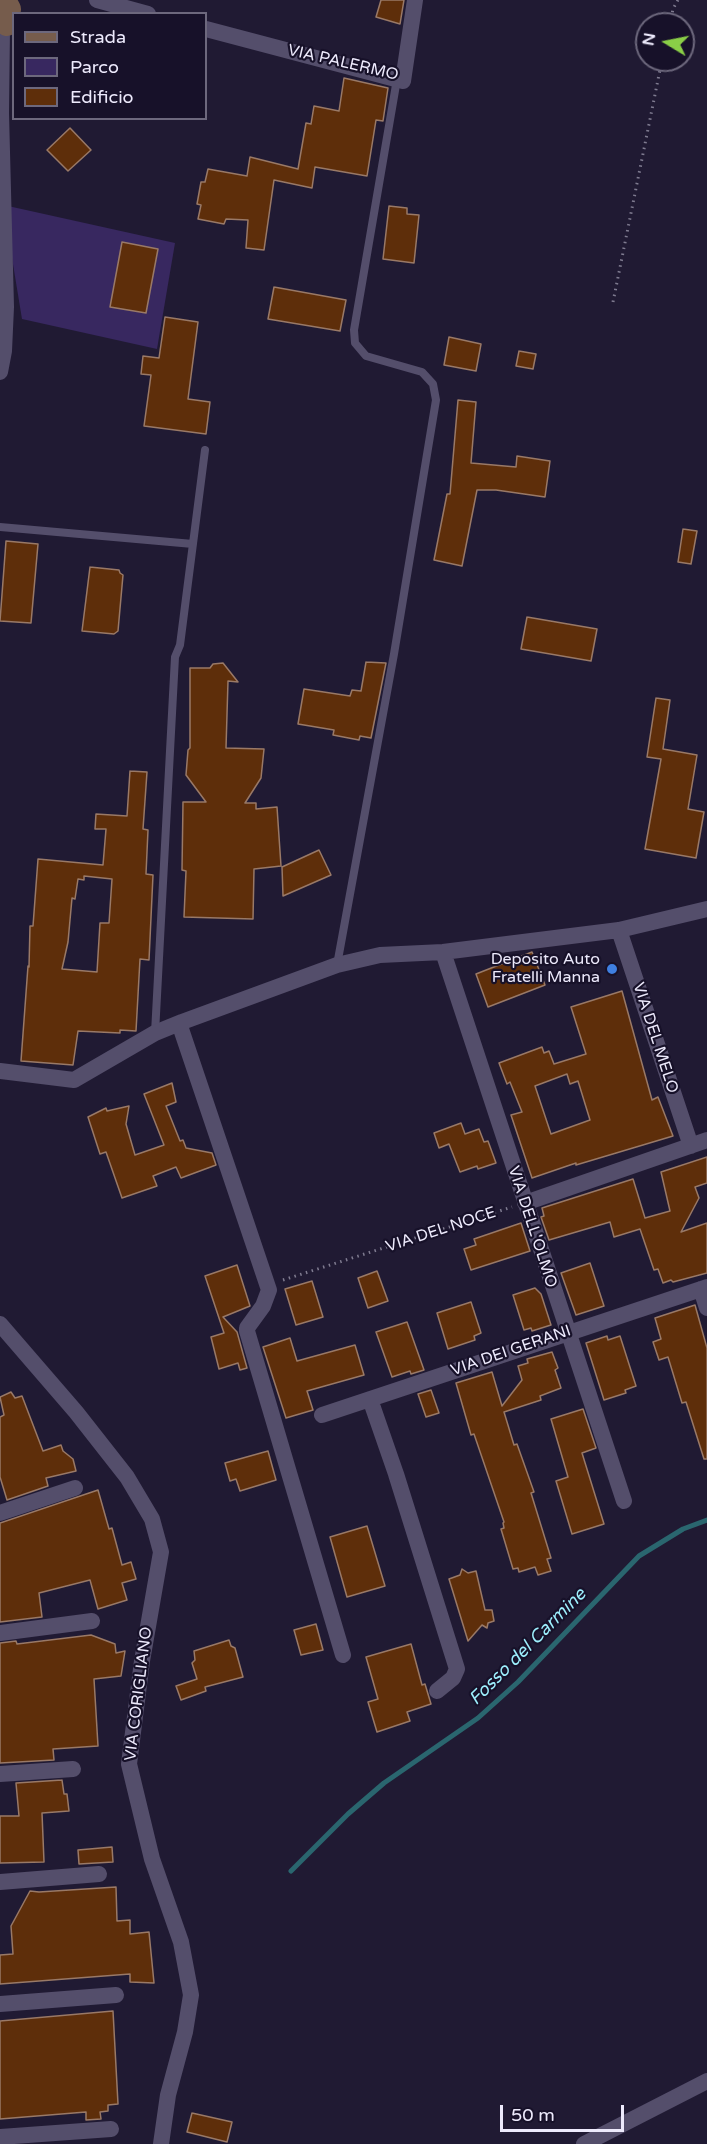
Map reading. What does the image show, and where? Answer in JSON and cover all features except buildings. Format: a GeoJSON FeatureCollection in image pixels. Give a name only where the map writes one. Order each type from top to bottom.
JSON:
{"type":"FeatureCollection","features":[{"type":"Feature","properties":{"kind":"main road"},"geometry":{"type":"LineString","coordinates":[[14,12],[26,0]]}},
{"type":"Feature","properties":{"kind":"street"},"geometry":{"type":"LineString","coordinates":[[97,0],[141,12]]}},
{"type":"Feature","properties":{"kind":"street","name":"VIA PALERMO"},"geometry":{"type":"LineString","coordinates":[[207,29],[404,81],[415,0]]}},
{"type":"Feature","properties":{"kind":"street"},"geometry":{"type":"LineString","coordinates":[[0,372],[4,351],[6,307],[0,111],[7,19]]}},
{"type":"Feature","properties":{"kind":"street"},"geometry":{"type":"LineString","coordinates":[[0,1071],[74,1080],[155,1033],[179,1023],[337,965],[380,955],[443,952],[619,930],[707,909]]}},
{"type":"Feature","properties":{"kind":"street","name":"VIA DEL MELO"},"geometry":{"type":"LineString","coordinates":[[619,930],[691,1146]]}},
{"type":"Feature","properties":{"kind":"street","name":"VIA DELL'OLMO"},"geometry":{"type":"LineString","coordinates":[[443,952],[624,1501]]}},
{"type":"Feature","properties":{"kind":"street"},"geometry":{"type":"LineString","coordinates":[[179,1023],[268,1290],[263,1306],[247,1331],[343,1655]]}},
{"type":"Feature","properties":{"kind":"street"},"geometry":{"type":"LineString","coordinates":[[525,1203],[707,1140]]}},
{"type":"Feature","properties":{"kind":"street","name":"VIA DEI GERANI"},"geometry":{"type":"LineString","coordinates":[[322,1415],[704,1288],[707,1308]]}},
{"type":"Feature","properties":{"kind":"street","name":"VIA CORIGLIANO"},"geometry":{"type":"LineString","coordinates":[[0,1324],[76,1412],[127,1477],[152,1519],[161,1552],[142,1661],[129,1764],[152,1859],[181,1942],[191,1995],[185,2032],[168,2095],[161,2144]]}},
{"type":"Feature","properties":{"kind":"street"},"geometry":{"type":"LineString","coordinates":[[370,1399],[396,1474],[457,1670],[453,1678],[437,1691]]}},
{"type":"Feature","properties":{"kind":"street"},"geometry":{"type":"LineString","coordinates":[[0,1513],[75,1488]]}},
{"type":"Feature","properties":{"kind":"street"},"geometry":{"type":"LineString","coordinates":[[0,1633],[92,1621]]}},
{"type":"Feature","properties":{"kind":"street"},"geometry":{"type":"LineString","coordinates":[[0,1774],[73,1769]]}},
{"type":"Feature","properties":{"kind":"street"},"geometry":{"type":"LineString","coordinates":[[0,1882],[99,1874]]}},
{"type":"Feature","properties":{"kind":"street"},"geometry":{"type":"LineString","coordinates":[[0,2004],[117,1995]]}},
{"type":"Feature","properties":{"kind":"street"},"geometry":{"type":"LineString","coordinates":[[584,2144],[707,2081]]}},
{"type":"Feature","properties":{"kind":"street"},"geometry":{"type":"LineString","coordinates":[[0,2137],[111,2128]]}},
{"type":"Feature","properties":{"kind":"lane"},"geometry":{"type":"LineString","coordinates":[[337,965],[394,654],[436,400],[433,384],[422,372],[366,356],[355,343],[354,330],[397,79]]}},
{"type":"Feature","properties":{"kind":"lane"},"geometry":{"type":"LineString","coordinates":[[155,1033],[175,657],[180,645],[205,450]]}},
{"type":"Feature","properties":{"kind":"lane"},"geometry":{"type":"LineString","coordinates":[[0,527],[193,544]]}},
{"type":"Feature","properties":{"kind":"path"},"geometry":{"type":"LineString","coordinates":[[613,302],[661,72]]}},
{"type":"Feature","properties":{"kind":"path","name":"VIA DEL NOCE"},"geometry":{"type":"LineString","coordinates":[[277,1282],[525,1203]]}},
{"type":"Feature","properties":{"kind":"green space"},"geometry":{"type":"Polygon","coordinates":[[[8,206],[175,243],[157,349],[22,319],[11,252],[8,206]]]}},
{"type":"Feature","properties":{"kind":"waterway","name":"Fosso del Carmine"},"geometry":{"type":"LineString","coordinates":[[291,1871],[348,1814],[384,1783],[478,1718],[518,1682],[639,1556],[683,1529],[707,1520]]}},
{"type":"Feature","properties":{"kind":"place","name":"Deposito Auto Fratelli Manna"},"geometry":{"type":"Point","coordinates":[612,969]}}]}
